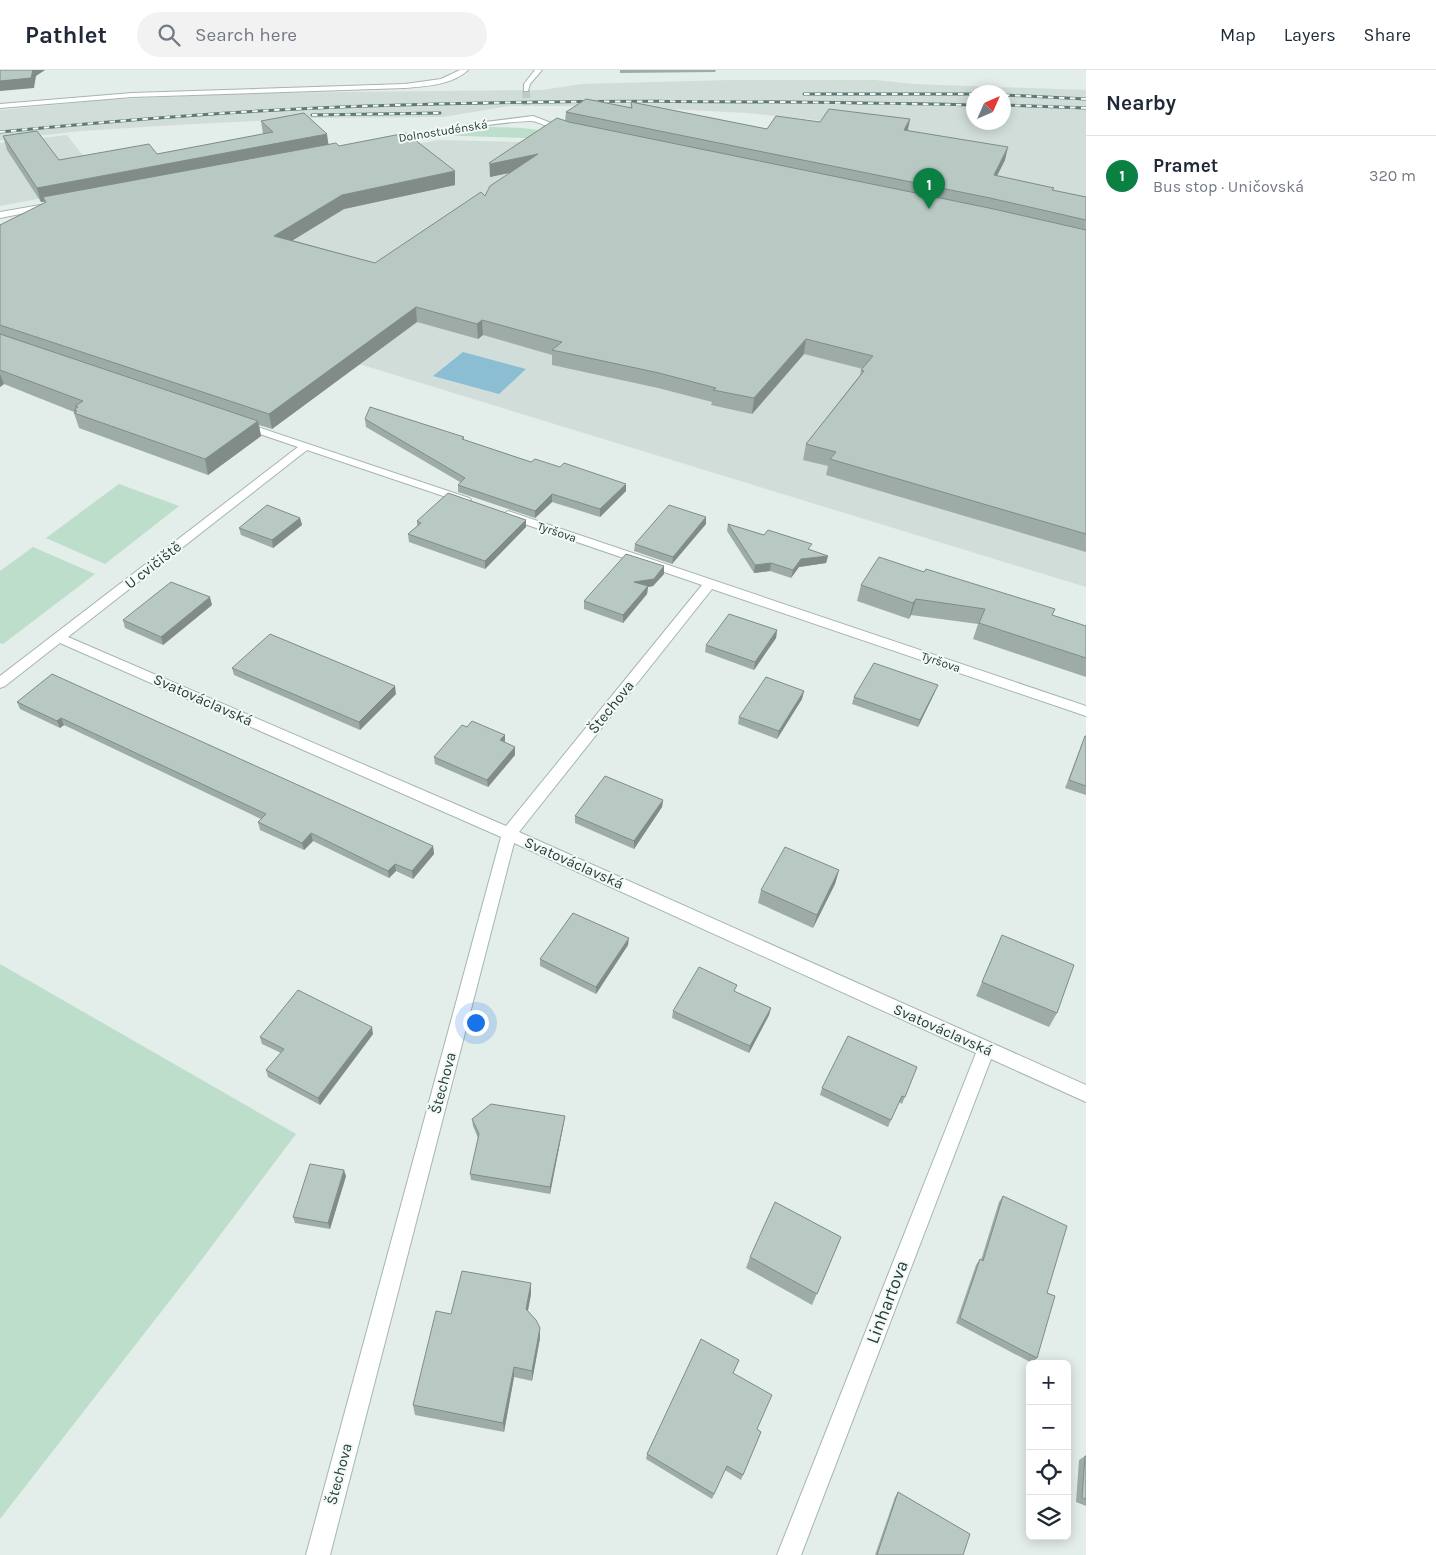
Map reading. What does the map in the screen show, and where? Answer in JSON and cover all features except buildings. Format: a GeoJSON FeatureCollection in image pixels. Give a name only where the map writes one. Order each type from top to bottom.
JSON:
{"type":"FeatureCollection","features":[{"type":"Feature","properties":{"kind":"street"},"geometry":{"type":"LineString","coordinates":[[0,106],[132,95],[405,86],[436,83],[458,75],[465,70]]}},
{"type":"Feature","properties":{"kind":"street"},"geometry":{"type":"LineString","coordinates":[[526,90],[527,84],[539,70]]}},
{"type":"Feature","properties":{"kind":"street","name":"Dolnostudénská"},"geometry":{"type":"LineString","coordinates":[[382,141],[531,115],[554,127],[579,133]]}},
{"type":"Feature","properties":{"kind":"street"},"geometry":{"type":"LineString","coordinates":[[0,215],[58,204]]}},
{"type":"Feature","properties":{"kind":"street"},"geometry":{"type":"LineString","coordinates":[[225,419],[472,503]]}},
{"type":"Feature","properties":{"kind":"street","name":"U cvičiště"},"geometry":{"type":"LineString","coordinates":[[0,683],[306,446]]}},
{"type":"Feature","properties":{"kind":"street","name":"Tyršova"},"geometry":{"type":"LineString","coordinates":[[499,512],[1086,711]]}},
{"type":"Feature","properties":{"kind":"street","name":"Štechova"},"geometry":{"type":"LineString","coordinates":[[318,1555],[509,834],[710,583]]}},
{"type":"Feature","properties":{"kind":"street","name":"Svatováclavská"},"geometry":{"type":"LineString","coordinates":[[60,638],[509,834],[1086,1094]]}},
{"type":"Feature","properties":{"kind":"street","name":"Linhartova"},"geometry":{"type":"LineString","coordinates":[[789,1555],[986,1049]]}},
{"type":"Feature","properties":{"kind":"shaded area"},"geometry":{"type":"Polygon","coordinates":[[[731,80],[875,80],[914,84],[966,86],[966,130],[1011,130],[1011,87],[1086,90],[1086,228],[818,135],[826,121],[748,113],[609,106],[509,106],[443,117],[316,118],[175,125],[81,131],[0,140],[0,110],[103,100],[246,93],[542,90],[582,84],[731,80]]]}},
{"type":"Feature","properties":{"kind":"shaded area"},"geometry":{"type":"Polygon","coordinates":[[[67,135],[106,186],[0,206],[0,143],[67,135]]]}},
{"type":"Feature","properties":{"kind":"shaded area"},"geometry":{"type":"Polygon","coordinates":[[[438,140],[518,142],[617,150],[1086,251],[1086,587],[124,292],[239,179],[438,140]]]}},
{"type":"Feature","properties":{"kind":"green space"},"geometry":{"type":"Polygon","coordinates":[[[488,127],[541,130],[570,142],[526,138],[432,135],[488,127]]]}},
{"type":"Feature","properties":{"kind":"green space"},"geometry":{"type":"Polygon","coordinates":[[[119,484],[179,506],[105,564],[46,538],[119,484]]]}},
{"type":"Feature","properties":{"kind":"green space"},"geometry":{"type":"Polygon","coordinates":[[[33,547],[95,574],[3,644],[0,643],[0,571],[33,547]]]}},
{"type":"Feature","properties":{"kind":"green space"},"geometry":{"type":"Polygon","coordinates":[[[0,964],[296,1134],[196,1267],[0,1519],[0,964]]]}},
{"type":"Feature","properties":{"kind":"water"},"geometry":{"type":"Polygon","coordinates":[[[463,352],[526,369],[499,394],[433,376],[463,352]]]}},
{"type":"Feature","properties":{"kind":"tunnel"},"geometry":{"type":"LineString","coordinates":[[526,90],[527,105]]}},
{"type":"Feature","properties":{"kind":"railway"},"geometry":{"type":"LineString","coordinates":[[804,94],[966,94]]}},
{"type":"Feature","properties":{"kind":"railway"},"geometry":{"type":"LineString","coordinates":[[1011,95],[1086,99]]}},
{"type":"Feature","properties":{"kind":"railway"},"geometry":{"type":"LineString","coordinates":[[0,132],[229,113],[443,104],[670,101],[966,105]]}},
{"type":"Feature","properties":{"kind":"railway"},"geometry":{"type":"LineString","coordinates":[[1011,105],[1086,108]]}},
{"type":"Feature","properties":{"kind":"railway"},"geometry":{"type":"LineString","coordinates":[[312,115],[440,113]]}},
{"type":"Feature","properties":{"kind":"place","name":"Pramet"},"geometry":{"type":"Point","coordinates":[929,209]}}]}
